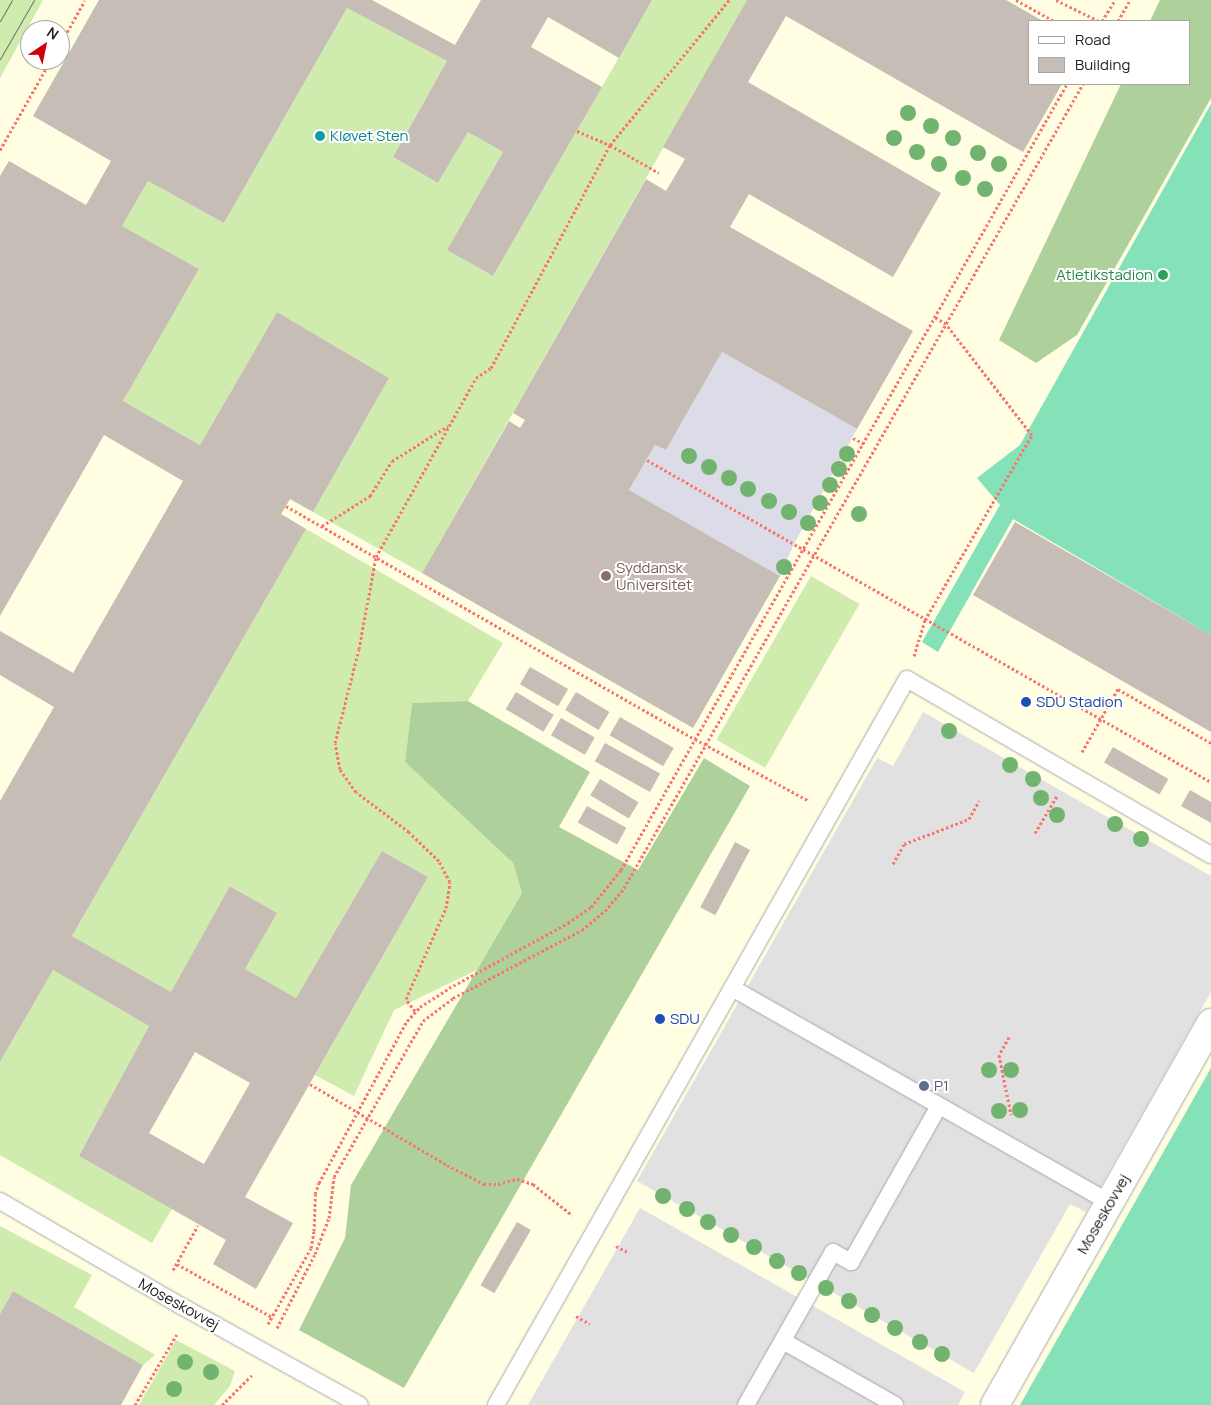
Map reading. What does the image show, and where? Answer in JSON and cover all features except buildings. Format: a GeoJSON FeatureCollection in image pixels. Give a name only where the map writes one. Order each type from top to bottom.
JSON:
{"type":"FeatureCollection","features":[{"type":"Feature","properties":{"kind":"street","name":"Moseskovvej"},"geometry":{"type":"LineString","coordinates":[[996,1405],[1211,1023]]}},
{"type":"Feature","properties":{"kind":"lane"},"geometry":{"type":"LineString","coordinates":[[496,1405],[907,679],[1211,855]]}},
{"type":"Feature","properties":{"kind":"lane"},"geometry":{"type":"LineString","coordinates":[[732,988],[1109,1202]]}},
{"type":"Feature","properties":{"kind":"lane"},"geometry":{"type":"LineString","coordinates":[[746,1405],[833,1252],[851,1262],[939,1106]]}},
{"type":"Feature","properties":{"kind":"lane","name":"Moseskovvej"},"geometry":{"type":"LineString","coordinates":[[0,1200],[160,1293],[360,1405]]}},
{"type":"Feature","properties":{"kind":"lane"},"geometry":{"type":"LineString","coordinates":[[782,1341],[896,1405]]}},
{"type":"Feature","properties":{"kind":"path"},"geometry":{"type":"LineString","coordinates":[[70,28],[86,0]]}},
{"type":"Feature","properties":{"kind":"path"},"geometry":{"type":"LineString","coordinates":[[415,1011],[406,999],[446,908],[450,882],[440,861],[409,832],[356,792],[340,769],[335,742],[358,649],[376,557],[476,378],[491,368],[610,145],[729,0]]}},
{"type":"Feature","properties":{"kind":"path"},"geometry":{"type":"LineString","coordinates":[[1016,0],[1052,20]]}},
{"type":"Feature","properties":{"kind":"path"},"geometry":{"type":"LineString","coordinates":[[1056,0],[1099,20]]}},
{"type":"Feature","properties":{"kind":"path"},"geometry":{"type":"LineString","coordinates":[[1102,20],[1114,0]]}},
{"type":"Feature","properties":{"kind":"path"},"geometry":{"type":"LineString","coordinates":[[1119,20],[1130,0]]}},
{"type":"Feature","properties":{"kind":"path"},"geometry":{"type":"LineString","coordinates":[[0,150],[45,70]]}},
{"type":"Feature","properties":{"kind":"path"},"geometry":{"type":"LineString","coordinates":[[222,1405],[251,1376],[272,1317],[310,1248],[314,1231],[315,1194],[407,1021],[415,1011],[449,988],[568,923],[591,907],[621,870],[865,444],[1067,85]]}},
{"type":"Feature","properties":{"kind":"path"},"geometry":{"type":"LineString","coordinates":[[261,1349],[316,1254],[329,1218],[334,1177],[367,1116],[423,1021],[453,998],[582,930],[616,901],[1082,85]]}},
{"type":"Feature","properties":{"kind":"path"},"geometry":{"type":"LineString","coordinates":[[576,131],[610,145],[658,173]]}},
{"type":"Feature","properties":{"kind":"path"},"geometry":{"type":"LineString","coordinates":[[907,679],[925,620],[1032,435],[946,324],[935,317]]}},
{"type":"Feature","properties":{"kind":"path"},"geometry":{"type":"LineString","coordinates":[[322,526],[370,496],[392,461],[448,426]]}},
{"type":"Feature","properties":{"kind":"path"},"geometry":{"type":"LineString","coordinates":[[853,438],[865,444]]}},
{"type":"Feature","properties":{"kind":"path"},"geometry":{"type":"LineString","coordinates":[[647,460],[1211,782]]}},
{"type":"Feature","properties":{"kind":"path"},"geometry":{"type":"LineString","coordinates":[[286,506],[695,739],[831,813]]}},
{"type":"Feature","properties":{"kind":"path"},"geometry":{"type":"LineString","coordinates":[[1035,833],[1118,689],[1211,743]]}},
{"type":"Feature","properties":{"kind":"path"},"geometry":{"type":"LineString","coordinates":[[894,864],[904,844],[969,819],[979,801]]}},
{"type":"Feature","properties":{"kind":"path"},"geometry":{"type":"LineString","coordinates":[[1002,1141],[1012,1122],[999,1055],[1009,1037]]}},
{"type":"Feature","properties":{"kind":"path"},"geometry":{"type":"LineString","coordinates":[[310,1084],[447,1165],[484,1184],[498,1184],[517,1179],[533,1184],[594,1232]]}},
{"type":"Feature","properties":{"kind":"path"},"geometry":{"type":"LineString","coordinates":[[160,1293],[198,1224]]}},
{"type":"Feature","properties":{"kind":"path"},"geometry":{"type":"LineString","coordinates":[[177,1264],[272,1317]]}},
{"type":"Feature","properties":{"kind":"path"},"geometry":{"type":"LineString","coordinates":[[134,1405],[178,1332],[186,1337]]}},
{"type":"Feature","properties":{"kind":"shaded area","name":"Syddansk Universitet"},"geometry":{"type":"Polygon","coordinates":[[[0,0],[1211,0],[1211,1068],[1020,1405],[0,1405],[0,0]]]}},
{"type":"Feature","properties":{"kind":"shaded area"},"geometry":{"type":"Polygon","coordinates":[[[722,352],[857,429],[794,544],[780,576],[629,490],[655,445],[666,450],[722,352]]]}},
{"type":"Feature","properties":{"kind":"shaded area","name":"P1"},"geometry":{"type":"Polygon","coordinates":[[[923,712],[1211,876],[1211,992],[1086,1212],[1070,1204],[974,1373],[637,1181],[877,758],[893,766],[923,712]]]}},
{"type":"Feature","properties":{"kind":"shaded area"},"geometry":{"type":"Polygon","coordinates":[[[640,1208],[965,1392],[958,1405],[528,1405],[640,1208]]]}},
{"type":"Feature","properties":{"kind":"green space"},"geometry":{"type":"Polygon","coordinates":[[[43,0],[32,20],[20,20],[20,42],[0,78],[0,1],[43,0]]]}},
{"type":"Feature","properties":{"kind":"green space"},"geometry":{"type":"Polygon","coordinates":[[[652,0],[747,0],[422,573],[313,512],[389,378],[277,312],[200,445],[123,401],[199,269],[122,226],[148,181],[224,223],[347,8],[447,61],[393,157],[438,183],[468,132],[503,152],[447,250],[493,276],[652,0]]]}},
{"type":"Feature","properties":{"kind":"green space"},"geometry":{"type":"Polygon","coordinates":[[[1160,0],[1211,0],[1211,98],[1077,335],[1036,363],[999,340],[1121,85],[1191,85],[1191,20],[1150,20],[1160,0]]]}},
{"type":"Feature","properties":{"kind":"green space","name":"Atletikstadion"},"geometry":{"type":"Polygon","coordinates":[[[1211,104],[1211,635],[1013,519],[938,652],[922,642],[1000,505],[977,478],[1020,445],[1211,104]]]}},
{"type":"Feature","properties":{"kind":"green space"},"geometry":{"type":"Polygon","coordinates":[[[306,529],[503,643],[468,701],[412,703],[405,762],[513,863],[522,893],[477,970],[394,1010],[354,1096],[315,1075],[428,877],[382,851],[296,998],[245,969],[276,913],[231,886],[171,992],[72,936],[306,529]]]}},
{"type":"Feature","properties":{"kind":"green space"},"geometry":{"type":"Polygon","coordinates":[[[811,576],[859,604],[765,768],[716,740],[811,576]]]}},
{"type":"Feature","properties":{"kind":"green space"},"geometry":{"type":"Polygon","coordinates":[[[468,701],[590,772],[559,827],[638,870],[704,758],[750,786],[404,1388],[299,1330],[345,1238],[351,1185],[522,893],[513,863],[405,762],[412,703],[468,701]]]}},
{"type":"Feature","properties":{"kind":"green space"},"geometry":{"type":"Polygon","coordinates":[[[53,970],[149,1026],[79,1156],[172,1209],[152,1243],[0,1155],[0,1062],[53,970]]]}},
{"type":"Feature","properties":{"kind":"green space"},"geometry":{"type":"Polygon","coordinates":[[[1211,1068],[1211,1405],[1020,1405],[1211,1068]]]}},
{"type":"Feature","properties":{"kind":"green space"},"geometry":{"type":"Polygon","coordinates":[[[0,1226],[92,1275],[74,1307],[155,1355],[143,1365],[13,1291],[0,1314],[0,1226]]]}},
{"type":"Feature","properties":{"kind":"green space"},"geometry":{"type":"Polygon","coordinates":[[[176,1340],[235,1371],[230,1386],[214,1405],[139,1405],[176,1340]]]}},
{"type":"Feature","properties":{"kind":"tram line"},"geometry":{"type":"LineString","coordinates":[[0,21],[12,0]]}},
{"type":"Feature","properties":{"kind":"tram line"},"geometry":{"type":"LineString","coordinates":[[0,59],[34,0]]}},
{"type":"Feature","properties":{"kind":"place","name":"Kløvet Sten"},"geometry":{"type":"Point","coordinates":[320,136]}},
{"type":"Feature","properties":{"kind":"place","name":"Atletikstadion"},"geometry":{"type":"Point","coordinates":[1163,275]}},
{"type":"Feature","properties":{"kind":"place","name":"Syddansk Universitet"},"geometry":{"type":"Point","coordinates":[606,576]}},
{"type":"Feature","properties":{"kind":"place","name":"SDU Stadion"},"geometry":{"type":"Point","coordinates":[1026,702]}},
{"type":"Feature","properties":{"kind":"place","name":"SDU"},"geometry":{"type":"Point","coordinates":[660,1019]}},
{"type":"Feature","properties":{"kind":"place","name":"P1"},"geometry":{"type":"Point","coordinates":[924,1086]}}]}
